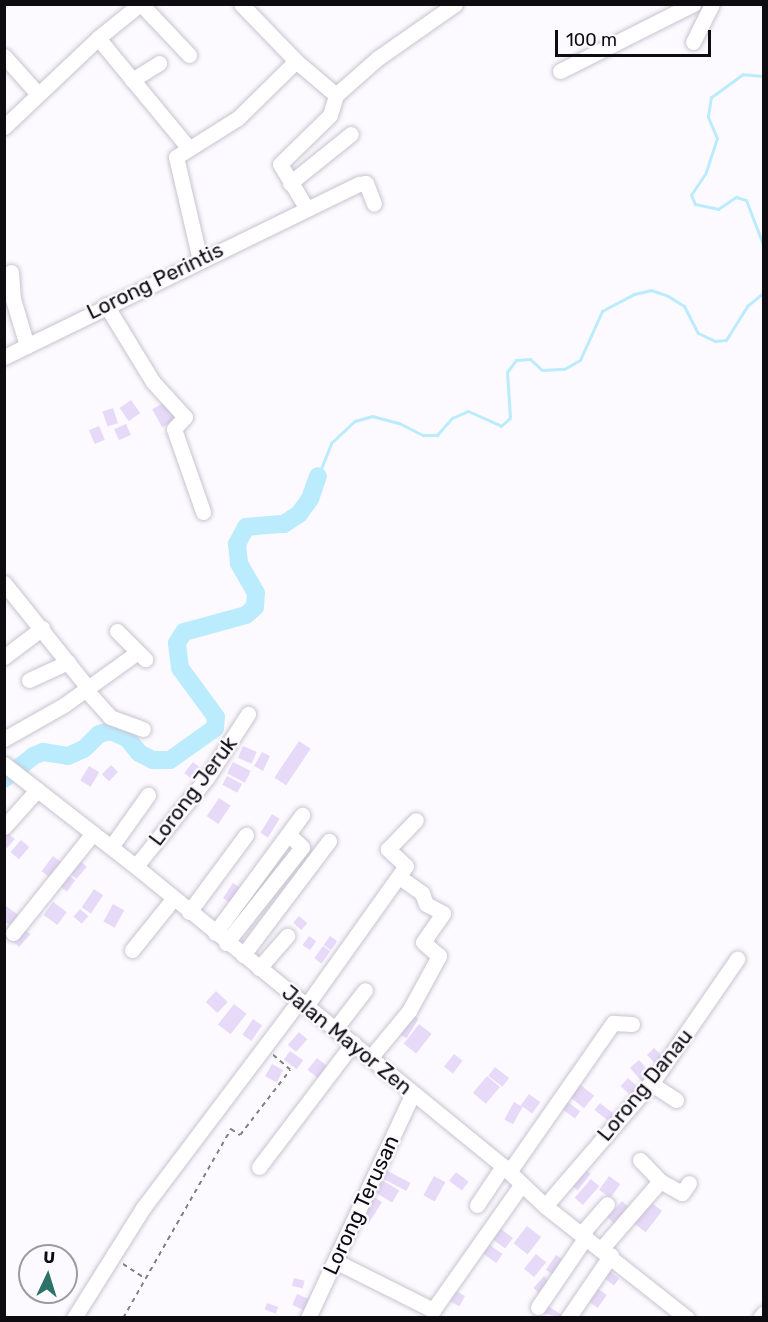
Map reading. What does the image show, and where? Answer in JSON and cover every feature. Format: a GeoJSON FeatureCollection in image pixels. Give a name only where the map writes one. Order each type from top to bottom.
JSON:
{"type":"FeatureCollection","features":[{"type":"Feature","properties":{"kind":"street"},"geometry":{"type":"LineString","coordinates":[[241,4],[296,62],[336,95]]}},
{"type":"Feature","properties":{"kind":"street"},"geometry":{"type":"LineString","coordinates":[[307,209],[281,168],[283,157],[330,115],[336,95],[378,58],[455,4]]}},
{"type":"Feature","properties":{"kind":"street"},"geometry":{"type":"LineString","coordinates":[[560,71],[693,4]]}},
{"type":"Feature","properties":{"kind":"street"},"geometry":{"type":"LineString","coordinates":[[693,42],[712,4]]}},
{"type":"Feature","properties":{"kind":"street"},"geometry":{"type":"LineString","coordinates":[[4,127],[132,6],[189,55]]}},
{"type":"Feature","properties":{"kind":"street"},"geometry":{"type":"LineString","coordinates":[[98,38],[188,147]]}},
{"type":"Feature","properties":{"kind":"street"},"geometry":{"type":"LineString","coordinates":[[4,56],[38,94]]}},
{"type":"Feature","properties":{"kind":"street"},"geometry":{"type":"LineString","coordinates":[[200,260],[176,159],[188,147],[238,118],[296,62]]}},
{"type":"Feature","properties":{"kind":"street"},"geometry":{"type":"LineString","coordinates":[[132,80],[159,63]]}},
{"type":"Feature","properties":{"kind":"street"},"geometry":{"type":"LineString","coordinates":[[290,183],[351,134]]}},
{"type":"Feature","properties":{"kind":"street","name":"Lorong Perintis"},"geometry":{"type":"LineString","coordinates":[[4,357],[106,305],[364,183],[374,204]]}},
{"type":"Feature","properties":{"kind":"street"},"geometry":{"type":"LineString","coordinates":[[11,272],[13,299],[27,346]]}},
{"type":"Feature","properties":{"kind":"street"},"geometry":{"type":"LineString","coordinates":[[106,305],[153,382],[185,417],[174,429],[203,512]]}},
{"type":"Feature","properties":{"kind":"street"},"geometry":{"type":"LineString","coordinates":[[4,583],[42,628],[110,717],[143,729]]}},
{"type":"Feature","properties":{"kind":"street"},"geometry":{"type":"LineString","coordinates":[[4,657],[42,628]]}},
{"type":"Feature","properties":{"kind":"street"},"geometry":{"type":"LineString","coordinates":[[4,739],[140,656],[117,631]]}},
{"type":"Feature","properties":{"kind":"street"},"geometry":{"type":"LineString","coordinates":[[29,680],[68,662]]}},
{"type":"Feature","properties":{"kind":"street","name":"Lorong Jeruk"},"geometry":{"type":"LineString","coordinates":[[136,866],[208,776],[248,714]]}},
{"type":"Feature","properties":{"kind":"street","name":"Jalan Mayor Zen"},"geometry":{"type":"LineString","coordinates":[[4,764],[136,866],[173,899],[506,1169],[545,1206],[606,1251],[669,1311],[687,1317]]}},
{"type":"Feature","properties":{"kind":"street"},"geometry":{"type":"LineString","coordinates":[[4,827],[31,786]]}},
{"type":"Feature","properties":{"kind":"street"},"geometry":{"type":"LineString","coordinates":[[111,847],[148,795]]}},
{"type":"Feature","properties":{"kind":"street"},"geometry":{"type":"LineString","coordinates":[[221,938],[302,815]]}},
{"type":"Feature","properties":{"kind":"street"},"geometry":{"type":"LineString","coordinates":[[74,1317],[143,1208],[261,1047],[303,1003],[399,877],[406,866],[388,849],[416,820]]}},
{"type":"Feature","properties":{"kind":"street"},"geometry":{"type":"LineString","coordinates":[[13,933],[93,833]]}},
{"type":"Feature","properties":{"kind":"street"},"geometry":{"type":"LineString","coordinates":[[189,912],[246,836]]}},
{"type":"Feature","properties":{"kind":"street"},"geometry":{"type":"LineString","coordinates":[[243,955],[329,841]]}},
{"type":"Feature","properties":{"kind":"street"},"geometry":{"type":"LineString","coordinates":[[370,1058],[409,1011],[439,956],[423,942],[443,913],[426,904],[422,893],[399,877]]}},
{"type":"Feature","properties":{"kind":"street"},"geometry":{"type":"LineString","coordinates":[[132,950],[173,899]]}},
{"type":"Feature","properties":{"kind":"street"},"geometry":{"type":"LineString","coordinates":[[259,968],[287,936]]}},
{"type":"Feature","properties":{"kind":"street","name":"Lorong Danau"},"geometry":{"type":"LineString","coordinates":[[545,1206],[650,1083],[737,959]]}},
{"type":"Feature","properties":{"kind":"street"},"geometry":{"type":"LineString","coordinates":[[335,1029],[365,990]]}},
{"type":"Feature","properties":{"kind":"street"},"geometry":{"type":"LineString","coordinates":[[477,1205],[613,1023],[632,1024]]}},
{"type":"Feature","properties":{"kind":"street"},"geometry":{"type":"LineString","coordinates":[[259,1167],[353,1043]]}},
{"type":"Feature","properties":{"kind":"street"},"geometry":{"type":"LineString","coordinates":[[650,1083],[676,1100]]}},
{"type":"Feature","properties":{"kind":"street","name":"Lorong Terusan"},"geometry":{"type":"LineString","coordinates":[[310,1317],[412,1093]]}},
{"type":"Feature","properties":{"kind":"street"},"geometry":{"type":"LineString","coordinates":[[640,1160],[660,1181],[682,1193],[689,1183]]}},
{"type":"Feature","properties":{"kind":"street"},"geometry":{"type":"LineString","coordinates":[[568,1317],[606,1251],[660,1181]]}},
{"type":"Feature","properties":{"kind":"street"},"geometry":{"type":"LineString","coordinates":[[335,1261],[433,1310],[522,1184]]}},
{"type":"Feature","properties":{"kind":"street"},"geometry":{"type":"LineString","coordinates":[[538,1307],[584,1235],[607,1204]]}},
{"type":"Feature","properties":{"kind":"street"},"geometry":{"type":"LineString","coordinates":[[760,1317],[764,1313]]}},
{"type":"Feature","properties":{"kind":"path"},"geometry":{"type":"LineString","coordinates":[[123,1317],[231,1129],[240,1135],[290,1070],[261,1047]]}},
{"type":"Feature","properties":{"kind":"path"},"geometry":{"type":"LineString","coordinates":[[112,1257],[146,1279]]}},
{"type":"Feature","properties":{"kind":"building"},"geometry":{"type":"Polygon","coordinates":[[[131,400],[140,413],[129,421],[120,408],[131,400]]]}},
{"type":"Feature","properties":{"kind":"building"},"geometry":{"type":"Polygon","coordinates":[[[167,401],[177,419],[162,428],[152,409],[167,401]]]}},
{"type":"Feature","properties":{"kind":"building"},"geometry":{"type":"Polygon","coordinates":[[[113,408],[118,423],[107,427],[103,411],[113,408]]]}},
{"type":"Feature","properties":{"kind":"building"},"geometry":{"type":"Polygon","coordinates":[[[126,424],[131,435],[119,440],[114,429],[126,424]]]}},
{"type":"Feature","properties":{"kind":"building"},"geometry":{"type":"Polygon","coordinates":[[[99,426],[105,440],[95,444],[89,430],[99,426]]]}},
{"type":"Feature","properties":{"kind":"building"},"geometry":{"type":"Polygon","coordinates":[[[299,741],[311,749],[286,785],[274,777],[299,741]]]}},
{"type":"Feature","properties":{"kind":"building"},"geometry":{"type":"Polygon","coordinates":[[[243,746],[257,752],[252,764],[238,758],[243,746]]]}},
{"type":"Feature","properties":{"kind":"building"},"geometry":{"type":"Polygon","coordinates":[[[262,752],[270,756],[263,771],[254,766],[262,752]]]}},
{"type":"Feature","properties":{"kind":"building"},"geometry":{"type":"Polygon","coordinates":[[[193,762],[204,771],[195,782],[184,773],[193,762]]]}},
{"type":"Feature","properties":{"kind":"building"},"geometry":{"type":"Polygon","coordinates":[[[233,762],[251,771],[245,783],[227,774],[233,762]]]}},
{"type":"Feature","properties":{"kind":"building"},"geometry":{"type":"Polygon","coordinates":[[[111,765],[118,772],[109,781],[102,774],[111,765]]]}},
{"type":"Feature","properties":{"kind":"building"},"geometry":{"type":"Polygon","coordinates":[[[89,766],[99,772],[91,787],[80,781],[89,766]]]}},
{"type":"Feature","properties":{"kind":"building"},"geometry":{"type":"Polygon","coordinates":[[[227,776],[242,784],[237,793],[222,785],[227,776]]]}},
{"type":"Feature","properties":{"kind":"building"},"geometry":{"type":"Polygon","coordinates":[[[219,798],[231,806],[218,824],[207,816],[219,798]]]}},
{"type":"Feature","properties":{"kind":"building"},"geometry":{"type":"Polygon","coordinates":[[[272,814],[280,819],[268,837],[260,833],[272,814]]]}},
{"type":"Feature","properties":{"kind":"building"},"geometry":{"type":"Polygon","coordinates":[[[4,831],[15,839],[7,848],[4,846],[4,831]]]}},
{"type":"Feature","properties":{"kind":"building"},"geometry":{"type":"Polygon","coordinates":[[[21,840],[29,847],[19,859],[11,852],[21,840]]]}},
{"type":"Feature","properties":{"kind":"building"},"geometry":{"type":"Polygon","coordinates":[[[53,856],[65,865],[54,880],[42,871],[53,856]]]}},
{"type":"Feature","properties":{"kind":"building"},"geometry":{"type":"Polygon","coordinates":[[[80,861],[87,867],[76,879],[70,873],[80,861]]]}},
{"type":"Feature","properties":{"kind":"building"},"geometry":{"type":"Polygon","coordinates":[[[68,875],[75,880],[67,892],[60,886],[68,875]]]}},
{"type":"Feature","properties":{"kind":"building"},"geometry":{"type":"Polygon","coordinates":[[[233,883],[245,891],[235,906],[223,898],[233,883]]]}},
{"type":"Feature","properties":{"kind":"building"},"geometry":{"type":"Polygon","coordinates":[[[94,889],[103,895],[91,913],[82,907],[94,889]]]}},
{"type":"Feature","properties":{"kind":"building"},"geometry":{"type":"Polygon","coordinates":[[[53,902],[67,912],[57,925],[44,915],[53,902]]]}},
{"type":"Feature","properties":{"kind":"building"},"geometry":{"type":"Polygon","coordinates":[[[113,904],[124,910],[115,928],[103,921],[113,904]]]}},
{"type":"Feature","properties":{"kind":"building"},"geometry":{"type":"Polygon","coordinates":[[[6,906],[21,917],[13,927],[4,921],[6,906]]]}},
{"type":"Feature","properties":{"kind":"building"},"geometry":{"type":"Polygon","coordinates":[[[80,909],[88,916],[82,924],[73,917],[80,909]]]}},
{"type":"Feature","properties":{"kind":"building"},"geometry":{"type":"Polygon","coordinates":[[[299,916],[307,923],[301,930],[293,923],[299,916]]]}},
{"type":"Feature","properties":{"kind":"building"},"geometry":{"type":"Polygon","coordinates":[[[22,927],[30,934],[19,947],[11,940],[22,927]]]}},
{"type":"Feature","properties":{"kind":"building"},"geometry":{"type":"Polygon","coordinates":[[[309,936],[316,941],[310,950],[303,945],[309,936]]]}},
{"type":"Feature","properties":{"kind":"building"},"geometry":{"type":"Polygon","coordinates":[[[330,936],[337,941],[331,950],[324,945],[330,936]]]}},
{"type":"Feature","properties":{"kind":"building"},"geometry":{"type":"Polygon","coordinates":[[[323,946],[330,951],[321,963],[314,958],[323,946]]]}},
{"type":"Feature","properties":{"kind":"building"},"geometry":{"type":"Polygon","coordinates":[[[216,991],[228,1002],[217,1013],[206,1002],[216,991]]]}},
{"type":"Feature","properties":{"kind":"building"},"geometry":{"type":"Polygon","coordinates":[[[234,1004],[247,1014],[231,1034],[218,1024],[234,1004]]]}},
{"type":"Feature","properties":{"kind":"building"},"geometry":{"type":"Polygon","coordinates":[[[411,1014],[419,1019],[406,1038],[399,1034],[411,1014]]]}},
{"type":"Feature","properties":{"kind":"building"},"geometry":{"type":"Polygon","coordinates":[[[253,1019],[262,1025],[251,1041],[242,1035],[253,1019]]]}},
{"type":"Feature","properties":{"kind":"building"},"geometry":{"type":"Polygon","coordinates":[[[419,1024],[432,1034],[416,1054],[404,1044],[419,1024]]]}},
{"type":"Feature","properties":{"kind":"building"},"geometry":{"type":"Polygon","coordinates":[[[299,1032],[307,1039],[296,1052],[288,1045],[299,1032]]]}},
{"type":"Feature","properties":{"kind":"building"},"geometry":{"type":"Polygon","coordinates":[[[654,1048],[665,1059],[658,1066],[647,1055],[654,1048]]]}},
{"type":"Feature","properties":{"kind":"building"},"geometry":{"type":"Polygon","coordinates":[[[290,1051],[303,1060],[297,1069],[284,1060],[290,1051]]]}},
{"type":"Feature","properties":{"kind":"building"},"geometry":{"type":"Polygon","coordinates":[[[454,1054],[463,1061],[453,1073],[444,1067],[454,1054]]]}},
{"type":"Feature","properties":{"kind":"building"},"geometry":{"type":"Polygon","coordinates":[[[317,1058],[328,1067],[318,1078],[308,1070],[317,1058]]]}},
{"type":"Feature","properties":{"kind":"building"},"geometry":{"type":"Polygon","coordinates":[[[639,1060],[651,1074],[642,1081],[630,1068],[639,1060]]]}},
{"type":"Feature","properties":{"kind":"building"},"geometry":{"type":"Polygon","coordinates":[[[272,1064],[283,1070],[277,1083],[265,1076],[272,1064]]]}},
{"type":"Feature","properties":{"kind":"building"},"geometry":{"type":"Polygon","coordinates":[[[495,1067],[509,1078],[502,1087],[488,1076],[495,1067]]]}},
{"type":"Feature","properties":{"kind":"building"},"geometry":{"type":"Polygon","coordinates":[[[487,1076],[500,1087],[486,1104],[473,1093],[487,1076]]]}},
{"type":"Feature","properties":{"kind":"building"},"geometry":{"type":"Polygon","coordinates":[[[628,1078],[639,1088],[632,1096],[621,1086],[628,1078]]]}},
{"type":"Feature","properties":{"kind":"building"},"geometry":{"type":"Polygon","coordinates":[[[577,1082],[594,1096],[584,1108],[567,1094],[577,1082]]]}},
{"type":"Feature","properties":{"kind":"building"},"geometry":{"type":"Polygon","coordinates":[[[529,1094],[540,1102],[532,1114],[521,1105],[529,1094]]]}},
{"type":"Feature","properties":{"kind":"building"},"geometry":{"type":"Polygon","coordinates":[[[565,1100],[580,1111],[575,1118],[560,1107],[565,1100]]]}},
{"type":"Feature","properties":{"kind":"building"},"geometry":{"type":"Polygon","coordinates":[[[514,1102],[523,1107],[513,1124],[504,1119],[514,1102]]]}},
{"type":"Feature","properties":{"kind":"building"},"geometry":{"type":"Polygon","coordinates":[[[600,1103],[618,1117],[613,1124],[594,1110],[600,1103]]]}},
{"type":"Feature","properties":{"kind":"building"},"geometry":{"type":"Polygon","coordinates":[[[582,1167],[591,1174],[578,1190],[569,1184],[582,1167]]]}},
{"type":"Feature","properties":{"kind":"building"},"geometry":{"type":"Polygon","coordinates":[[[384,1169],[410,1183],[406,1191],[380,1177],[384,1169]]]}},
{"type":"Feature","properties":{"kind":"building"},"geometry":{"type":"Polygon","coordinates":[[[456,1172],[469,1182],[462,1191],[449,1181],[456,1172]]]}},
{"type":"Feature","properties":{"kind":"building"},"geometry":{"type":"Polygon","coordinates":[[[434,1176],[445,1182],[435,1202],[423,1195],[434,1176]]]}},
{"type":"Feature","properties":{"kind":"building"},"geometry":{"type":"Polygon","coordinates":[[[609,1176],[620,1184],[610,1198],[599,1190],[609,1176]]]}},
{"type":"Feature","properties":{"kind":"building"},"geometry":{"type":"Polygon","coordinates":[[[377,1177],[399,1190],[392,1202],[370,1189],[377,1177]]]}},
{"type":"Feature","properties":{"kind":"building"},"geometry":{"type":"Polygon","coordinates":[[[591,1179],[599,1186],[583,1205],[575,1198],[591,1179]]]}},
{"type":"Feature","properties":{"kind":"building"},"geometry":{"type":"Polygon","coordinates":[[[371,1195],[382,1202],[368,1224],[357,1217],[371,1195]]]}},
{"type":"Feature","properties":{"kind":"building"},"geometry":{"type":"Polygon","coordinates":[[[648,1200],[662,1211],[646,1232],[631,1221],[648,1200]]]}},
{"type":"Feature","properties":{"kind":"building"},"geometry":{"type":"Polygon","coordinates":[[[622,1201],[631,1209],[616,1225],[607,1217],[622,1201]]]}},
{"type":"Feature","properties":{"kind":"building"},"geometry":{"type":"Polygon","coordinates":[[[497,1226],[513,1238],[505,1248],[489,1236],[497,1226]]]}},
{"type":"Feature","properties":{"kind":"building"},"geometry":{"type":"Polygon","coordinates":[[[527,1226],[541,1237],[528,1254],[513,1243],[527,1226]]]}},
{"type":"Feature","properties":{"kind":"building"},"geometry":{"type":"Polygon","coordinates":[[[487,1243],[503,1254],[496,1263],[481,1252],[487,1243]]]}},
{"type":"Feature","properties":{"kind":"building"},"geometry":{"type":"Polygon","coordinates":[[[536,1254],[546,1262],[534,1277],[524,1269],[536,1254]]]}},
{"type":"Feature","properties":{"kind":"building"},"geometry":{"type":"Polygon","coordinates":[[[556,1255],[565,1261],[555,1276],[546,1270],[556,1255]]]}},
{"type":"Feature","properties":{"kind":"building"},"geometry":{"type":"Polygon","coordinates":[[[608,1270],[619,1278],[614,1286],[603,1277],[608,1270]]]}},
{"type":"Feature","properties":{"kind":"building"},"geometry":{"type":"Polygon","coordinates":[[[544,1276],[551,1282],[540,1294],[534,1288],[544,1276]]]}},
{"type":"Feature","properties":{"kind":"building"},"geometry":{"type":"Polygon","coordinates":[[[294,1278],[305,1281],[303,1289],[292,1286],[294,1278]]]}},
{"type":"Feature","properties":{"kind":"building"},"geometry":{"type":"Polygon","coordinates":[[[450,1288],[465,1296],[459,1307],[444,1299],[450,1288]]]}},
{"type":"Feature","properties":{"kind":"building"},"geometry":{"type":"Polygon","coordinates":[[[597,1288],[607,1295],[598,1308],[588,1301],[597,1288]]]}},
{"type":"Feature","properties":{"kind":"building"},"geometry":{"type":"Polygon","coordinates":[[[297,1294],[311,1300],[306,1311],[292,1305],[297,1294]]]}},
{"type":"Feature","properties":{"kind":"building"},"geometry":{"type":"Polygon","coordinates":[[[267,1303],[278,1307],[276,1314],[265,1310],[267,1303]]]}},
{"type":"Feature","properties":{"kind":"building"},"geometry":{"type":"Polygon","coordinates":[[[545,1304],[562,1315],[560,1317],[540,1313],[545,1304]]]}},
{"type":"Feature","properties":{"kind":"waterway"},"geometry":{"type":"LineString","coordinates":[[764,76],[743,74],[711,97],[708,117],[717,138],[705,174],[691,195],[695,204],[718,209],[736,197],[746,200],[764,247]]}},
{"type":"Feature","properties":{"kind":"waterway"},"geometry":{"type":"LineString","coordinates":[[318,476],[331,443],[355,421],[372,416],[399,423],[423,435],[437,435],[452,418],[468,411],[501,426],[510,418],[507,372],[516,360],[530,359],[542,370],[564,369],[580,360],[602,311],[634,294],[651,290],[668,296],[684,306],[698,333],[715,341],[726,340],[747,306],[764,292]]}},
{"type":"Feature","properties":{"kind":"waterway"},"geometry":{"type":"LineString","coordinates":[[4,779],[33,756],[43,752],[68,756],[84,749],[99,734],[111,731],[127,738],[139,753],[153,760],[170,760],[215,728],[216,717],[180,668],[177,643],[184,632],[246,615],[255,607],[256,593],[239,563],[237,544],[246,527],[284,524],[299,514],[310,499],[318,476]]}}]}
